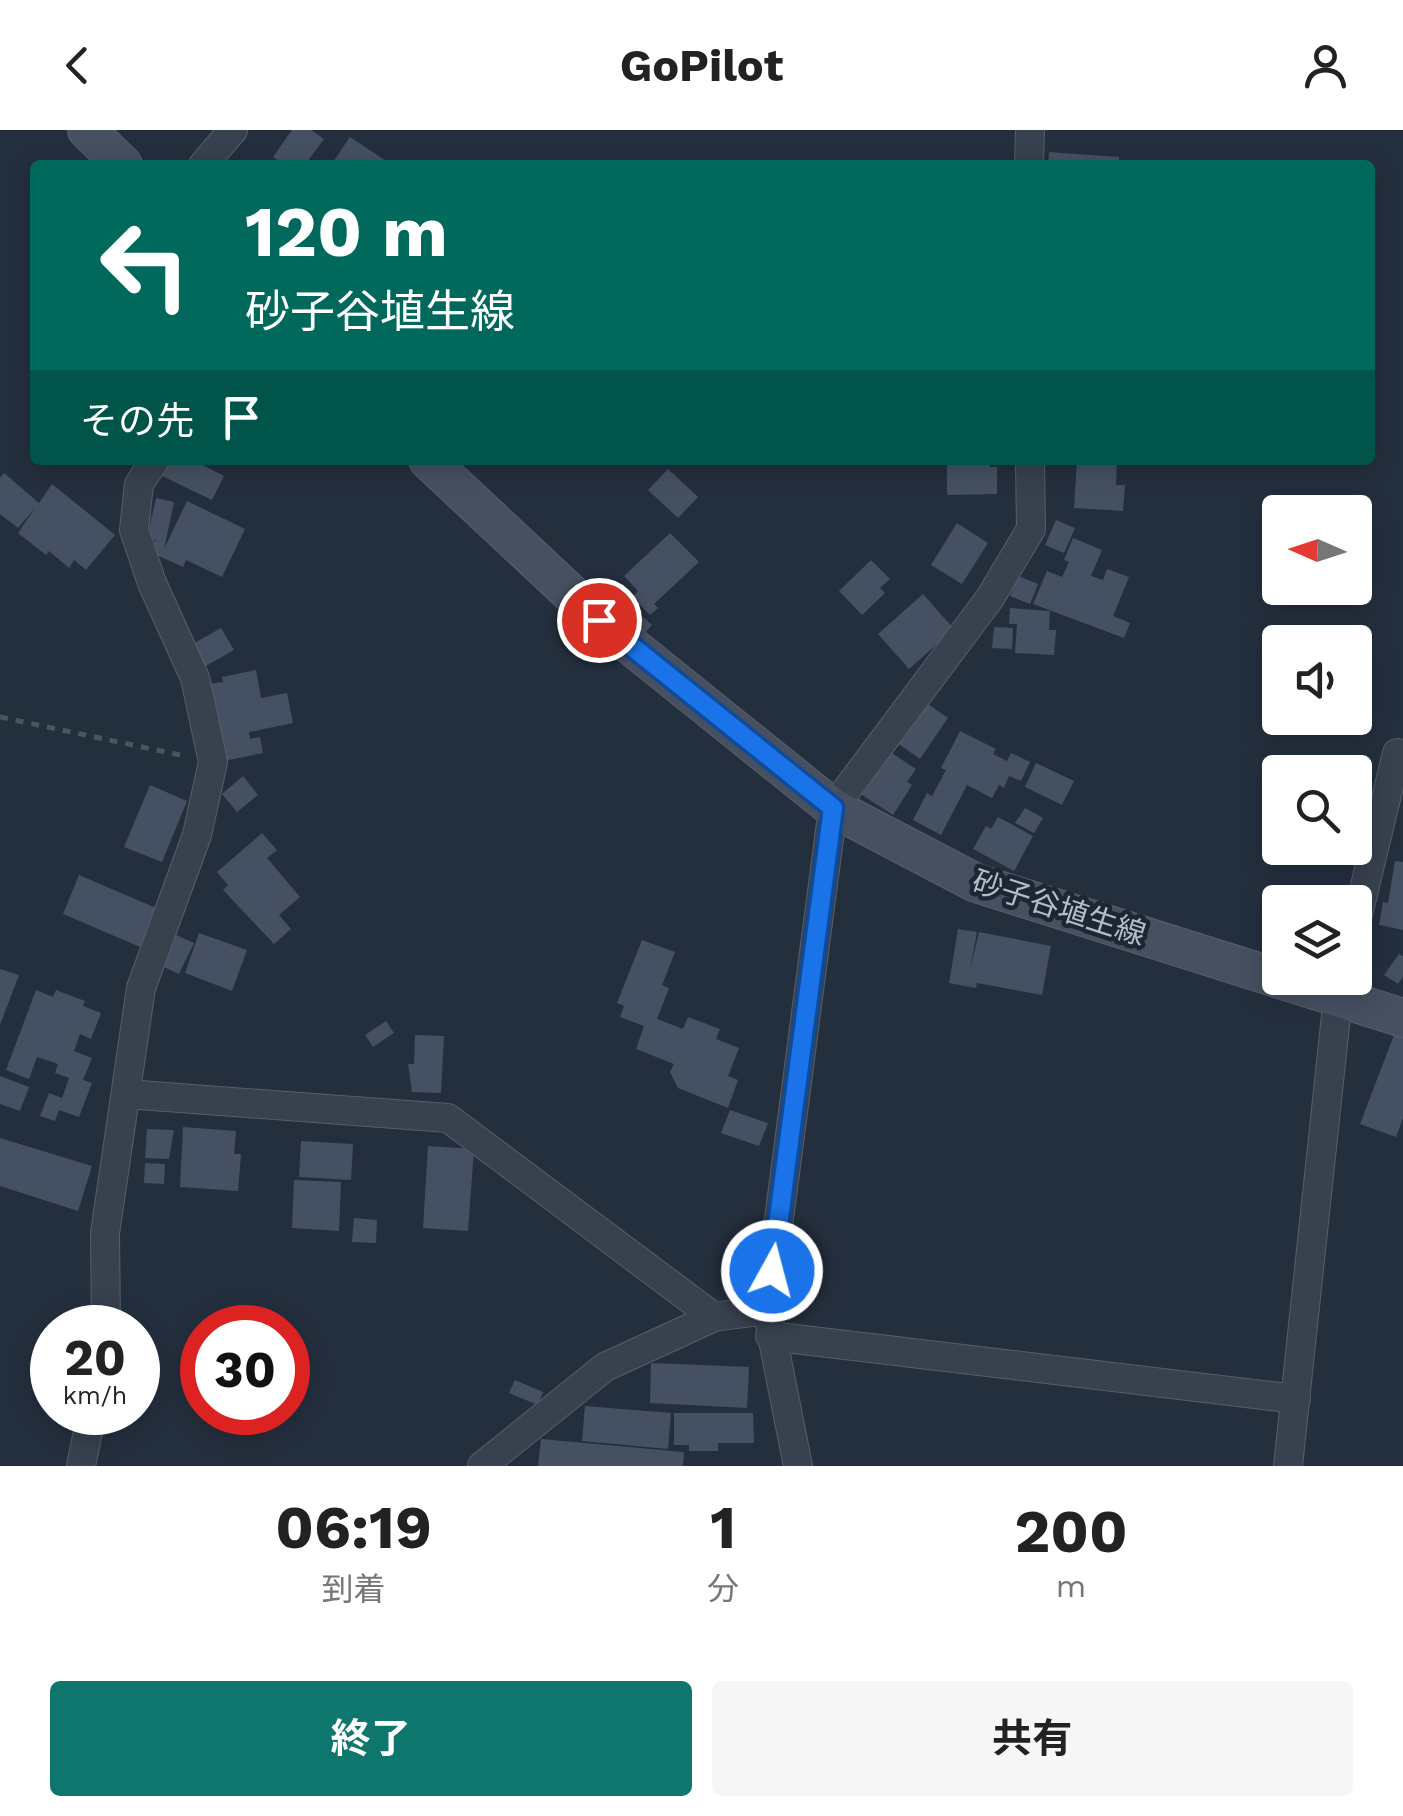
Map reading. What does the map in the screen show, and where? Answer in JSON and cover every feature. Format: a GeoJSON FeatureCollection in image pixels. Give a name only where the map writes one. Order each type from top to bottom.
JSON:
{"type":"FeatureCollection","features":[{"type":"Feature","properties":{"kind":"main road"},"geometry":{"type":"LineString","coordinates":[[87,130],[118,160]]}},
{"type":"Feature","properties":{"kind":"main road","name":"砂子谷埴生線"},"geometry":{"type":"LineString","coordinates":[[433,465],[599,620],[833,808],[976,883],[1262,965]]}},
{"type":"Feature","properties":{"kind":"main road","name":"砂子谷埴生線"},"geometry":{"type":"LineString","coordinates":[[1356,995],[1403,1018]]}},
{"type":"Feature","properties":{"kind":"street"},"geometry":{"type":"LineString","coordinates":[[207,160],[232,130]]}},
{"type":"Feature","properties":{"kind":"street"},"geometry":{"type":"LineString","coordinates":[[1029,160],[1030,130]]}},
{"type":"Feature","properties":{"kind":"street"},"geometry":{"type":"LineString","coordinates":[[106,1305],[106,1233],[141,988],[197,835],[213,762],[195,678],[152,583],[134,530],[138,484],[151,465]]}},
{"type":"Feature","properties":{"kind":"street"},"geometry":{"type":"LineString","coordinates":[[798,1466],[769,1323],[833,808],[990,598],[1031,529],[1030,465]]}},
{"type":"Feature","properties":{"kind":"street"},"geometry":{"type":"LineString","coordinates":[[1365,885],[1397,753],[1403,754]]}},
{"type":"Feature","properties":{"kind":"street"},"geometry":{"type":"LineString","coordinates":[[1288,1466],[1339,995]]}},
{"type":"Feature","properties":{"kind":"street"},"geometry":{"type":"LineString","coordinates":[[126,1094],[448,1118],[714,1317],[1296,1399]]}},
{"type":"Feature","properties":{"kind":"street"},"geometry":{"type":"LineString","coordinates":[[482,1466],[605,1367],[714,1317]]}},
{"type":"Feature","properties":{"kind":"street"},"geometry":{"type":"LineString","coordinates":[[82,1466],[88,1435]]}},
{"type":"Feature","properties":{"kind":"path"},"geometry":{"type":"LineString","coordinates":[[0,717],[213,762]]}},
{"type":"Feature","properties":{"kind":"building"},"geometry":{"type":"Polygon","coordinates":[[[292,130],[311,130],[324,139],[309,160],[273,157],[292,130]]]}},
{"type":"Feature","properties":{"kind":"building"},"geometry":{"type":"Polygon","coordinates":[[[350,137],[384,160],[334,160],[350,137]]]}},
{"type":"Feature","properties":{"kind":"building"},"geometry":{"type":"Polygon","coordinates":[[[1049,152],[1119,157],[1119,160],[1048,160],[1049,152]]]}},
{"type":"Feature","properties":{"kind":"building"},"geometry":{"type":"Polygon","coordinates":[[[168,465],[203,465],[224,476],[212,500],[162,476],[168,465]]]}},
{"type":"Feature","properties":{"kind":"building"},"geometry":{"type":"Polygon","coordinates":[[[947,465],[997,467],[997,494],[947,495],[947,465]]]}},
{"type":"Feature","properties":{"kind":"building"},"geometry":{"type":"Polygon","coordinates":[[[1077,465],[1117,465],[1116,485],[1125,485],[1123,511],[1074,508],[1077,465]]]}},
{"type":"Feature","properties":{"kind":"building"},"geometry":{"type":"Polygon","coordinates":[[[668,469],[698,497],[678,518],[648,490],[668,469]]]}},
{"type":"Feature","properties":{"kind":"building"},"geometry":{"type":"Polygon","coordinates":[[[4,473],[39,503],[52,484],[115,535],[86,570],[74,560],[69,568],[18,533],[35,508],[18,528],[0,514],[0,478],[4,473]]]}},
{"type":"Feature","properties":{"kind":"building"},"geometry":{"type":"Polygon","coordinates":[[[156,498],[174,502],[164,549],[187,501],[245,529],[222,577],[186,560],[183,567],[150,552],[155,540],[147,538],[156,498]]]}},
{"type":"Feature","properties":{"kind":"building"},"geometry":{"type":"Polygon","coordinates":[[[1056,520],[1075,528],[1064,553],[1045,545],[1056,520]]]}},
{"type":"Feature","properties":{"kind":"building"},"geometry":{"type":"Polygon","coordinates":[[[957,523],[988,543],[962,584],[931,565],[957,523]]]}},
{"type":"Feature","properties":{"kind":"building"},"geometry":{"type":"Polygon","coordinates":[[[670,533],[699,562],[654,604],[658,608],[650,615],[637,602],[639,599],[632,597],[638,591],[624,576],[670,533]]]}},
{"type":"Feature","properties":{"kind":"building"},"geometry":{"type":"Polygon","coordinates":[[[1073,538],[1102,550],[1091,576],[1103,580],[1107,569],[1129,577],[1113,616],[1130,623],[1124,638],[1033,604],[1047,571],[1062,577],[1073,538]]]}},
{"type":"Feature","properties":{"kind":"building"},"geometry":{"type":"Polygon","coordinates":[[[871,560],[890,579],[880,588],[885,593],[862,615],[839,591],[871,560]]]}},
{"type":"Feature","properties":{"kind":"building"},"geometry":{"type":"Polygon","coordinates":[[[1018,576],[1038,584],[1030,604],[1010,596],[1018,576]]]}},
{"type":"Feature","properties":{"kind":"building"},"geometry":{"type":"Polygon","coordinates":[[[619,588],[635,603],[622,616],[606,602],[619,588]]]}},
{"type":"Feature","properties":{"kind":"building"},"geometry":{"type":"Polygon","coordinates":[[[923,594],[954,629],[909,669],[878,634],[923,594]]]}},
{"type":"Feature","properties":{"kind":"building"},"geometry":{"type":"Polygon","coordinates":[[[632,607],[652,625],[642,636],[623,619],[632,607]]]}},
{"type":"Feature","properties":{"kind":"building"},"geometry":{"type":"Polygon","coordinates":[[[1010,608],[1050,611],[1049,630],[1056,630],[1054,655],[1015,653],[1017,624],[1009,624],[1010,608]]]}},
{"type":"Feature","properties":{"kind":"building"},"geometry":{"type":"Polygon","coordinates":[[[994,627],[1013,628],[1012,649],[992,648],[994,627]]]}},
{"type":"Feature","properties":{"kind":"building"},"geometry":{"type":"Polygon","coordinates":[[[221,628],[234,650],[204,667],[191,645],[221,628]]]}},
{"type":"Feature","properties":{"kind":"building"},"geometry":{"type":"Polygon","coordinates":[[[256,670],[261,698],[287,693],[293,723],[249,732],[250,739],[260,737],[263,753],[223,761],[208,684],[256,670]]]}},
{"type":"Feature","properties":{"kind":"building"},"geometry":{"type":"Polygon","coordinates":[[[925,702],[948,718],[920,759],[896,742],[925,702]]]}},
{"type":"Feature","properties":{"kind":"building"},"geometry":{"type":"Polygon","coordinates":[[[960,731],[996,749],[993,754],[1007,761],[1011,753],[1030,762],[1021,781],[1009,776],[1004,788],[999,785],[992,798],[967,785],[941,835],[913,820],[927,793],[932,796],[946,770],[941,768],[960,731]]]}},
{"type":"Feature","properties":{"kind":"building"},"geometry":{"type":"Polygon","coordinates":[[[881,746],[916,769],[907,782],[912,785],[893,815],[853,789],[881,746]]]}},
{"type":"Feature","properties":{"kind":"building"},"geometry":{"type":"Polygon","coordinates":[[[1036,763],[1074,781],[1062,805],[1025,787],[1036,763]]]}},
{"type":"Feature","properties":{"kind":"building"},"geometry":{"type":"Polygon","coordinates":[[[243,776],[258,795],[237,812],[222,794],[243,776]]]}},
{"type":"Feature","properties":{"kind":"building"},"geometry":{"type":"Polygon","coordinates":[[[150,785],[187,801],[162,862],[124,847],[150,785]]]}},
{"type":"Feature","properties":{"kind":"building"},"geometry":{"type":"Polygon","coordinates":[[[1025,808],[1043,818],[1034,833],[1015,823],[1025,808]]]}},
{"type":"Feature","properties":{"kind":"building"},"geometry":{"type":"Polygon","coordinates":[[[998,817],[1033,836],[1014,871],[973,849],[986,826],[991,829],[998,817]]]}},
{"type":"Feature","properties":{"kind":"building"},"geometry":{"type":"Polygon","coordinates":[[[262,833],[277,850],[267,858],[300,897],[279,915],[291,929],[274,944],[223,890],[228,885],[217,872],[262,833]]]}},
{"type":"Feature","properties":{"kind":"building"},"geometry":{"type":"Polygon","coordinates":[[[1395,861],[1403,862],[1403,930],[1379,925],[1383,902],[1388,903],[1395,861]]]}},
{"type":"Feature","properties":{"kind":"building"},"geometry":{"type":"Polygon","coordinates":[[[79,875],[156,908],[140,947],[63,914],[79,875]]]}},
{"type":"Feature","properties":{"kind":"building"},"geometry":{"type":"Polygon","coordinates":[[[958,929],[977,932],[970,970],[979,932],[1051,946],[1042,995],[977,983],[976,988],[949,983],[958,929]]]}},
{"type":"Feature","properties":{"kind":"building"},"geometry":{"type":"Polygon","coordinates":[[[199,933],[247,950],[232,991],[185,973],[199,933]]]}},
{"type":"Feature","properties":{"kind":"building"},"geometry":{"type":"Polygon","coordinates":[[[176,935],[194,943],[179,974],[162,966],[176,935]]]}},
{"type":"Feature","properties":{"kind":"building"},"geometry":{"type":"Polygon","coordinates":[[[642,940],[675,952],[662,985],[669,988],[657,1019],[683,1029],[688,1017],[720,1029],[716,1039],[739,1048],[728,1076],[738,1080],[728,1108],[678,1088],[670,1072],[674,1064],[636,1049],[644,1026],[620,1017],[624,1006],[617,1003],[642,940]]]}},
{"type":"Feature","properties":{"kind":"building"},"geometry":{"type":"Polygon","coordinates":[[[1399,954],[1403,956],[1403,977],[1398,984],[1384,975],[1399,954]]]}},
{"type":"Feature","properties":{"kind":"building"},"geometry":{"type":"Polygon","coordinates":[[[0,969],[19,975],[0,1025],[0,969]]]}},
{"type":"Feature","properties":{"kind":"building"},"geometry":{"type":"Polygon","coordinates":[[[36,990],[53,997],[56,990],[85,1001],[83,1006],[101,1013],[91,1039],[80,1034],[74,1051],[92,1058],[83,1080],[92,1083],[79,1117],[59,1110],[55,1121],[40,1116],[49,1093],[62,1098],[69,1078],[55,1073],[58,1064],[37,1057],[29,1079],[6,1070],[36,990]]]}},
{"type":"Feature","properties":{"kind":"building"},"geometry":{"type":"Polygon","coordinates":[[[386,1021],[394,1033],[373,1047],[365,1035],[386,1021]]]}},
{"type":"Feature","properties":{"kind":"building"},"geometry":{"type":"Polygon","coordinates":[[[415,1035],[444,1036],[441,1093],[412,1092],[408,1064],[414,1064],[415,1035]]]}},
{"type":"Feature","properties":{"kind":"building"},"geometry":{"type":"Polygon","coordinates":[[[1394,1035],[1403,1038],[1403,1118],[1396,1137],[1360,1124],[1394,1035]]]}},
{"type":"Feature","properties":{"kind":"building"},"geometry":{"type":"Polygon","coordinates":[[[0,1076],[29,1087],[20,1111],[0,1104],[0,1076]]]}},
{"type":"Feature","properties":{"kind":"building"},"geometry":{"type":"Polygon","coordinates":[[[730,1110],[768,1123],[759,1146],[721,1133],[730,1110]]]}},
{"type":"Feature","properties":{"kind":"building"},"geometry":{"type":"Polygon","coordinates":[[[183,1127],[236,1131],[234,1154],[241,1154],[238,1191],[180,1187],[183,1127]]]}},
{"type":"Feature","properties":{"kind":"building"},"geometry":{"type":"Polygon","coordinates":[[[147,1129],[174,1130],[169,1159],[145,1158],[147,1129]]]}},
{"type":"Feature","properties":{"kind":"building"},"geometry":{"type":"Polygon","coordinates":[[[0,1138],[92,1166],[78,1211],[0,1186],[0,1138]]]}},
{"type":"Feature","properties":{"kind":"building"},"geometry":{"type":"Polygon","coordinates":[[[301,1141],[353,1144],[351,1180],[299,1177],[301,1141]]]}},
{"type":"Feature","properties":{"kind":"building"},"geometry":{"type":"Polygon","coordinates":[[[428,1146],[474,1149],[468,1231],[423,1228],[428,1146]]]}},
{"type":"Feature","properties":{"kind":"building"},"geometry":{"type":"Polygon","coordinates":[[[145,1163],[165,1164],[164,1184],[144,1183],[145,1163]]]}},
{"type":"Feature","properties":{"kind":"building"},"geometry":{"type":"Polygon","coordinates":[[[294,1180],[341,1182],[339,1231],[292,1228],[294,1180]]]}},
{"type":"Feature","properties":{"kind":"building"},"geometry":{"type":"Polygon","coordinates":[[[354,1218],[377,1220],[376,1243],[352,1242],[354,1218]]]}},
{"type":"Feature","properties":{"kind":"building"},"geometry":{"type":"Polygon","coordinates":[[[651,1363],[749,1367],[747,1408],[650,1403],[651,1363]]]}},
{"type":"Feature","properties":{"kind":"building"},"geometry":{"type":"Polygon","coordinates":[[[515,1380],[543,1392],[538,1405],[509,1393],[515,1380]]]}},
{"type":"Feature","properties":{"kind":"building"},"geometry":{"type":"Polygon","coordinates":[[[585,1406],[671,1413],[668,1449],[582,1441],[585,1406]]]}},
{"type":"Feature","properties":{"kind":"building"},"geometry":{"type":"Polygon","coordinates":[[[674,1413],[753,1413],[754,1443],[718,1443],[718,1451],[689,1451],[689,1445],[674,1445],[674,1413]]]}},
{"type":"Feature","properties":{"kind":"building"},"geometry":{"type":"Polygon","coordinates":[[[541,1439],[684,1452],[683,1466],[538,1466],[541,1439]]]}},
{"type":"Feature","properties":{"kind":"route"},"geometry":{"type":"LineString","coordinates":[[599,620],[833,808],[772,1271]]}}]}
